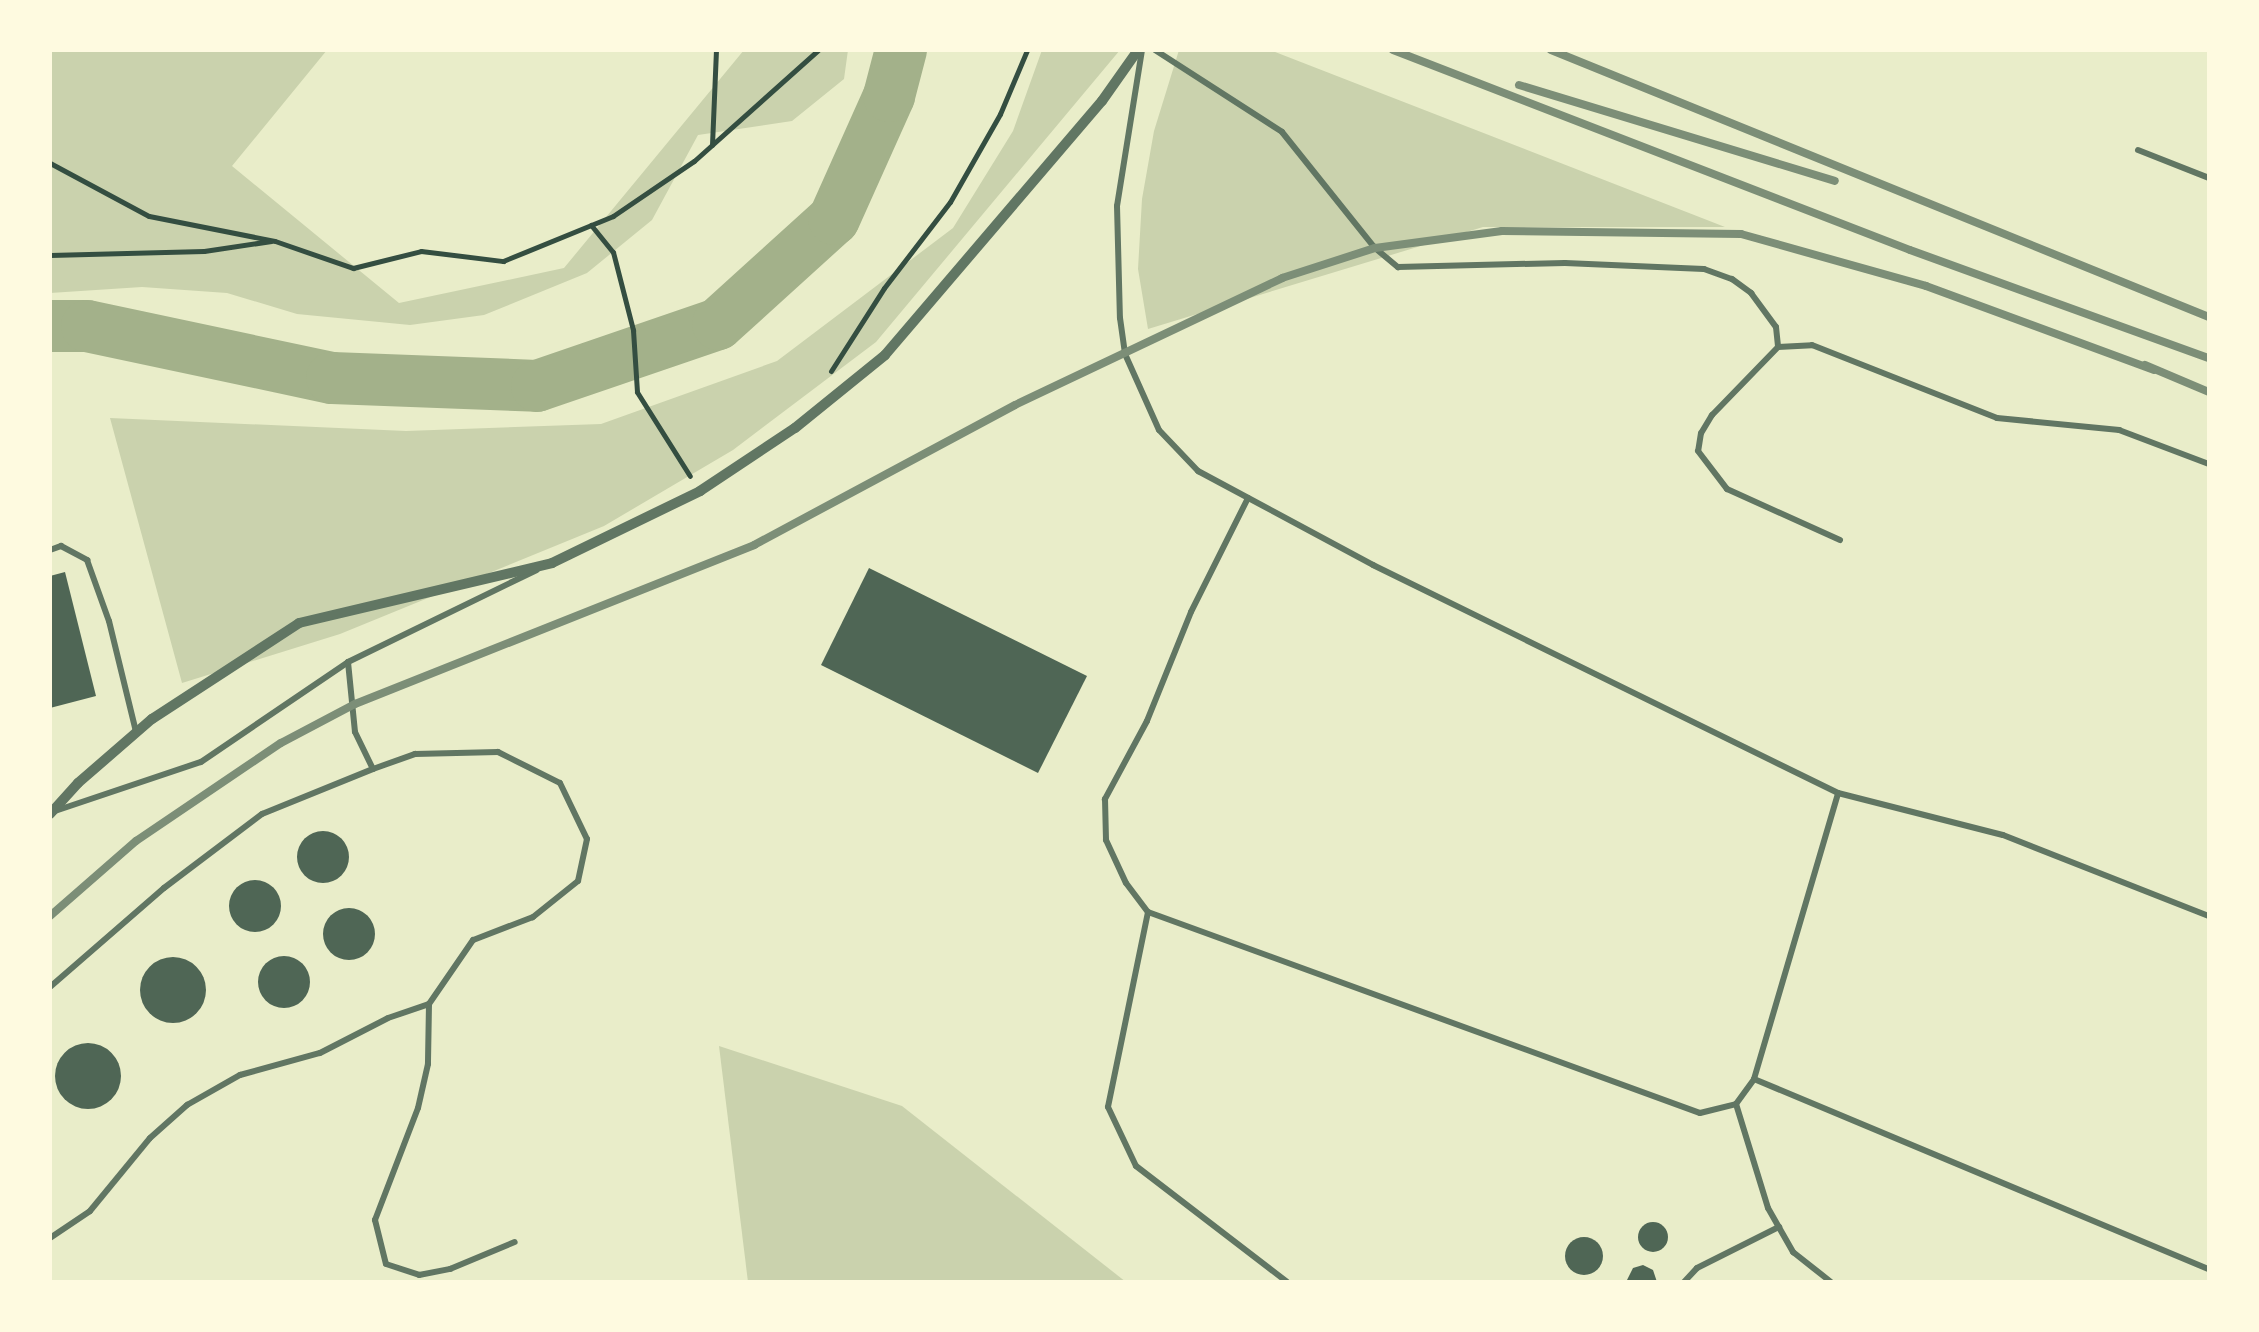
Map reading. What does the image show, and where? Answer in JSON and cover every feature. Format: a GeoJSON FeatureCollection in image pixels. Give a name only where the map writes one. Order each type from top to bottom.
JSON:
{"type":"FeatureCollection","features":[{"type":"Feature","properties":{"kind":"street"},"geometry":{"type":"LineString","coordinates":[[51,813],[136,733],[299,623],[552,562],[700,491],[795,428],[885,355],[1102,101],[1140,50]]}},
{"type":"Feature","properties":{"kind":"lane"},"geometry":{"type":"LineString","coordinates":[[1140,50],[1116,206],[1120,318],[1126,354],[1159,430],[1198,471],[1373,565],[1838,793],[2004,835],[2209,916]]}},
{"type":"Feature","properties":{"kind":"lane"},"geometry":{"type":"LineString","coordinates":[[1155,50],[1282,132],[1375,248],[1398,267],[1564,262],[1704,268],[1751,293],[1776,327],[1778,347]]}},
{"type":"Feature","properties":{"kind":"lane"},"geometry":{"type":"LineString","coordinates":[[2138,150],[2209,178]]}},
{"type":"Feature","properties":{"kind":"lane"},"geometry":{"type":"LineString","coordinates":[[1840,540],[1727,489],[1698,451],[1701,433],[1712,414],[1778,347],[1812,345],[1998,418],[2119,430],[2209,464]]}},
{"type":"Feature","properties":{"kind":"lane"},"geometry":{"type":"LineString","coordinates":[[1248,498],[1191,612],[1147,722],[1105,799],[1106,840],[1126,883],[1148,912],[1700,1113],[1736,1104],[1754,1079],[1838,793]]}},
{"type":"Feature","properties":{"kind":"lane"},"geometry":{"type":"LineString","coordinates":[[50,550],[61,546],[87,560],[109,621],[136,733]]}},
{"type":"Feature","properties":{"kind":"lane"},"geometry":{"type":"LineString","coordinates":[[51,813],[201,762],[348,662],[552,562]]}},
{"type":"Feature","properties":{"kind":"lane"},"geometry":{"type":"LineString","coordinates":[[348,662],[354,732],[373,769]]}},
{"type":"Feature","properties":{"kind":"lane"},"geometry":{"type":"LineString","coordinates":[[50,987],[164,888],[262,814],[373,769],[415,754],[498,752],[560,783],[586,839],[578,881],[533,917],[473,940],[429,1004],[428,1064],[418,1108],[374,1220],[386,1264],[419,1275],[450,1269],[515,1242]]}},
{"type":"Feature","properties":{"kind":"lane"},"geometry":{"type":"LineString","coordinates":[[1148,912],[1108,1107],[1136,1166],[1287,1282]]}},
{"type":"Feature","properties":{"kind":"lane"},"geometry":{"type":"LineString","coordinates":[[50,1238],[90,1212],[150,1138],[187,1105],[240,1076],[320,1054],[388,1018],[429,1004]]}},
{"type":"Feature","properties":{"kind":"lane"},"geometry":{"type":"LineString","coordinates":[[1754,1079],[2209,1269]]}},
{"type":"Feature","properties":{"kind":"lane"},"geometry":{"type":"LineString","coordinates":[[1736,1104],[1768,1208],[1793,1252],[1831,1282]]}},
{"type":"Feature","properties":{"kind":"lane"},"geometry":{"type":"LineString","coordinates":[[1684,1282],[1697,1268],[1729,1249],[1780,1228]]}},
{"type":"Feature","properties":{"kind":"path"},"geometry":{"type":"LineString","coordinates":[[712,145],[716,50]]}},
{"type":"Feature","properties":{"kind":"path"},"geometry":{"type":"LineString","coordinates":[[50,163],[149,216],[274,241],[354,268],[420,251],[503,261],[612,216],[712,145],[818,50]]}},
{"type":"Feature","properties":{"kind":"path"},"geometry":{"type":"LineString","coordinates":[[824,381],[884,288],[950,202],[1000,114],[1027,50]]}},
{"type":"Feature","properties":{"kind":"path"},"geometry":{"type":"LineString","coordinates":[[590,225],[613,252],[634,330],[636,392],[700,491]]}},
{"type":"Feature","properties":{"kind":"path"},"geometry":{"type":"LineString","coordinates":[[50,255],[204,251],[274,241]]}},
{"type":"Feature","properties":{"kind":"green space"},"geometry":{"type":"Polygon","coordinates":[[[50,50],[327,50],[232,166],[399,303],[564,268],[744,50],[848,50],[844,79],[792,121],[698,135],[652,220],[587,273],[484,315],[410,325],[297,314],[227,293],[142,287],[50,293],[50,50]]]}},
{"type":"Feature","properties":{"kind":"green space"},"geometry":{"type":"Polygon","coordinates":[[[1042,50],[1120,50],[876,342],[733,450],[604,526],[340,634],[182,683],[110,418],[406,431],[601,424],[777,361],[953,228],[1013,131],[1042,50]]]}},
{"type":"Feature","properties":{"kind":"green space"},"geometry":{"type":"Polygon","coordinates":[[[1179,50],[1270,50],[1725,227],[1483,227],[1148,329],[1138,269],[1142,199],[1154,131],[1179,50]]]}},
{"type":"Feature","properties":{"kind":"green space"},"geometry":{"type":"Polygon","coordinates":[[[719,1046],[902,1106],[1126,1282],[748,1282],[719,1046]]]}},
{"type":"Feature","properties":{"kind":"building"},"geometry":{"type":"Polygon","coordinates":[[[869,568],[1087,676],[1038,773],[821,665],[869,568]]]}},
{"type":"Feature","properties":{"kind":"building"},"geometry":{"type":"Polygon","coordinates":[[[65,572],[96,696],[50,708],[50,576],[65,572]]]}},
{"type":"Feature","properties":{"kind":"building"},"geometry":{"type":"Polygon","coordinates":[[[323,831],[341,839],[349,857],[341,875],[323,883],[305,875],[297,857],[305,839],[323,831]]]}},
{"type":"Feature","properties":{"kind":"building"},"geometry":{"type":"Polygon","coordinates":[[[255,880],[273,888],[281,906],[273,924],[255,932],[237,924],[229,906],[237,888],[255,880]]]}},
{"type":"Feature","properties":{"kind":"building"},"geometry":{"type":"Polygon","coordinates":[[[349,908],[367,916],[375,934],[367,952],[349,960],[331,952],[323,934],[331,916],[349,908]]]}},
{"type":"Feature","properties":{"kind":"building"},"geometry":{"type":"Polygon","coordinates":[[[284,956],[302,964],[310,982],[302,1000],[284,1008],[266,1000],[258,982],[266,964],[284,956]]]}},
{"type":"Feature","properties":{"kind":"building"},"geometry":{"type":"Polygon","coordinates":[[[173,957],[197,966],[206,990],[197,1014],[173,1023],[149,1014],[140,990],[149,966],[173,957]]]}},
{"type":"Feature","properties":{"kind":"building"},"geometry":{"type":"Polygon","coordinates":[[[88,1043],[112,1052],[121,1076],[112,1100],[88,1109],[64,1100],[55,1076],[64,1052],[88,1043]]]}},
{"type":"Feature","properties":{"kind":"building"},"geometry":{"type":"Polygon","coordinates":[[[1653,1222],[1664,1226],[1668,1237],[1664,1248],[1653,1252],[1642,1248],[1638,1237],[1642,1226],[1653,1222]]]}},
{"type":"Feature","properties":{"kind":"building"},"geometry":{"type":"Polygon","coordinates":[[[1584,1237],[1597,1243],[1603,1256],[1597,1269],[1584,1275],[1571,1269],[1565,1256],[1571,1243],[1584,1237]]]}},
{"type":"Feature","properties":{"kind":"building"},"geometry":{"type":"Polygon","coordinates":[[[1643,1265],[1653,1270],[1657,1282],[1626,1282],[1633,1268],[1643,1265]]]}},
{"type":"Feature","properties":{"kind":"waterway"},"geometry":{"type":"LineString","coordinates":[[50,326],[87,326],[332,378],[537,386],[718,324],[834,219],[889,96],[901,50]]}},
{"type":"Feature","properties":{"kind":"railway"},"geometry":{"type":"LineString","coordinates":[[1393,50],[1910,250],[2209,358]]}},
{"type":"Feature","properties":{"kind":"railway"},"geometry":{"type":"LineString","coordinates":[[1551,50],[2209,317]]}},
{"type":"Feature","properties":{"kind":"railway"},"geometry":{"type":"LineString","coordinates":[[1519,85],[1835,181]]}},
{"type":"Feature","properties":{"kind":"railway"},"geometry":{"type":"LineString","coordinates":[[50,916],[136,841],[281,743],[355,704],[754,545],[1015,405],[1282,278],[1375,248],[1502,231],[1741,234],[1926,286],[2154,370]]}},
{"type":"Feature","properties":{"kind":"railway"},"geometry":{"type":"LineString","coordinates":[[2145,365],[2209,392]]}}]}
